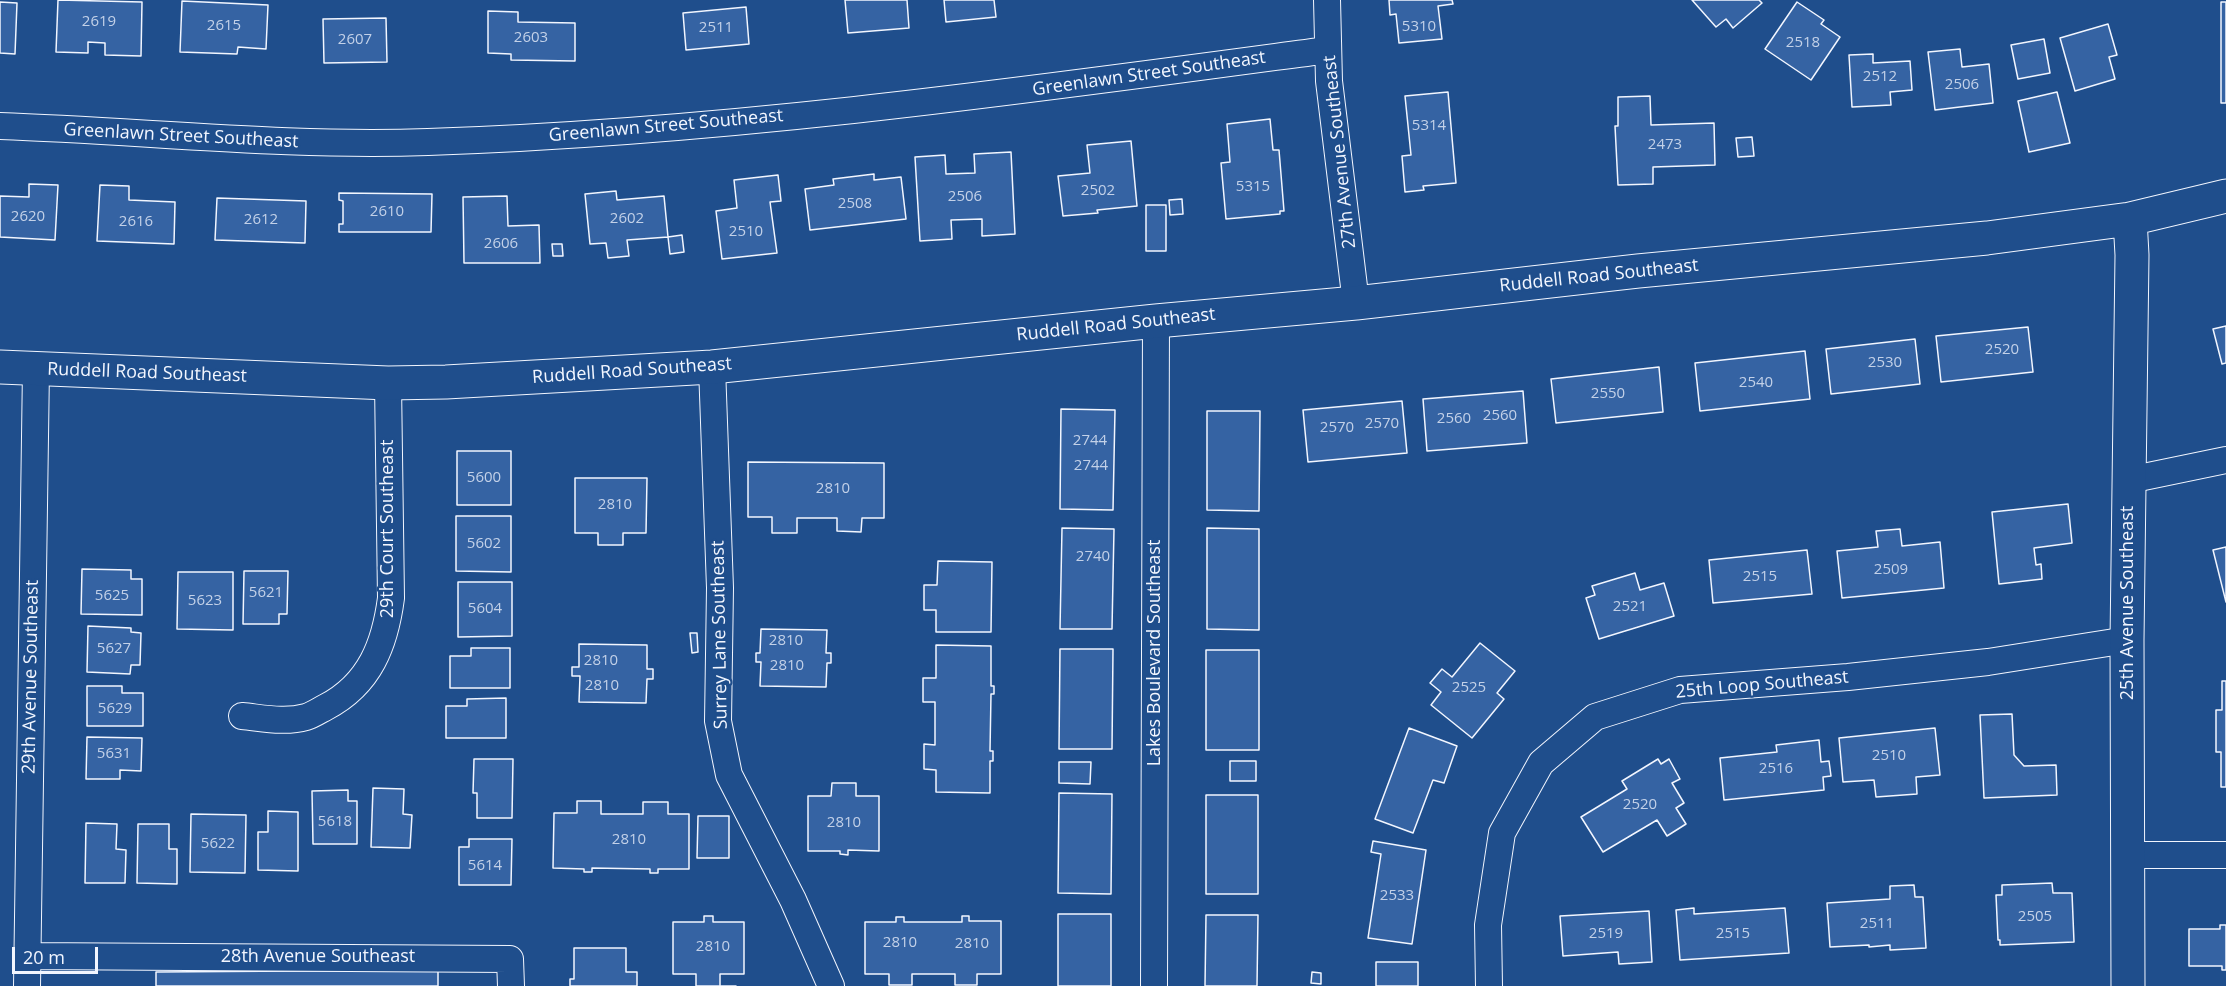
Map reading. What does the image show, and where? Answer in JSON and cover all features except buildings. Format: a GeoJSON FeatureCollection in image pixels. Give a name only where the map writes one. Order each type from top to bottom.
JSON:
{"type":"FeatureCollection","features":[{"type":"Feature","properties":{"kind":"main road","name":"Ruddell Road Southeast"},"geometry":{"type":"LineString","coordinates":[[0,367],[388,383],[446,382],[712,367],[1156,321],[1356,303],[1638,271],[1987,238],[2130,219],[2226,196]]}},
{"type":"Feature","properties":{"kind":"main road","name":"25th Avenue Southeast"},"geometry":{"type":"LineString","coordinates":[[2128,986],[2127,640],[2132,255],[2130,219]]}},
{"type":"Feature","properties":{"kind":"street","name":"27th Avenue Southeast"},"geometry":{"type":"LineString","coordinates":[[1327,0],[1329,81],[1356,303]]}},
{"type":"Feature","properties":{"kind":"street","name":"Greenlawn Street Southeast"},"geometry":{"type":"LineString","coordinates":[[0,126],[310,143],[427,142],[585,135],[945,101],[1328,50]]}},
{"type":"Feature","properties":{"kind":"street","name":"Lakes Boulevard Southeast"},"geometry":{"type":"LineString","coordinates":[[1154,986],[1156,321]]}},
{"type":"Feature","properties":{"kind":"street","name":"Surrey Lane Southeast"},"geometry":{"type":"LineString","coordinates":[[712,367],[720,588],[718,722],[729,775],[793,900],[831,986]]}},
{"type":"Feature","properties":{"kind":"street","name":"29th Avenue Southeast"},"geometry":{"type":"LineString","coordinates":[[27,986],[36,368]]}},
{"type":"Feature","properties":{"kind":"street","name":"29th Court Southeast"},"geometry":{"type":"LineString","coordinates":[[242,716],[281,720],[307,717],[336,702],[358,684],[376,657],[387,627],[391,598],[388,383]]}},
{"type":"Feature","properties":{"kind":"street"},"geometry":{"type":"LineString","coordinates":[[2129,480],[2226,460]]}},
{"type":"Feature","properties":{"kind":"street","name":"25th Loop Southeast"},"geometry":{"type":"LineString","coordinates":[[1489,986],[1488,925],[1502,833],[1541,763],[1595,717],[1680,690],[1848,677],[1977,663],[2127,640]]}},
{"type":"Feature","properties":{"kind":"street"},"geometry":{"type":"LineString","coordinates":[[2128,855],[2226,855]]}},
{"type":"Feature","properties":{"kind":"street","name":"28th Avenue Southeast"},"geometry":{"type":"LineString","coordinates":[[27,956],[510,958],[511,986]]}}]}
